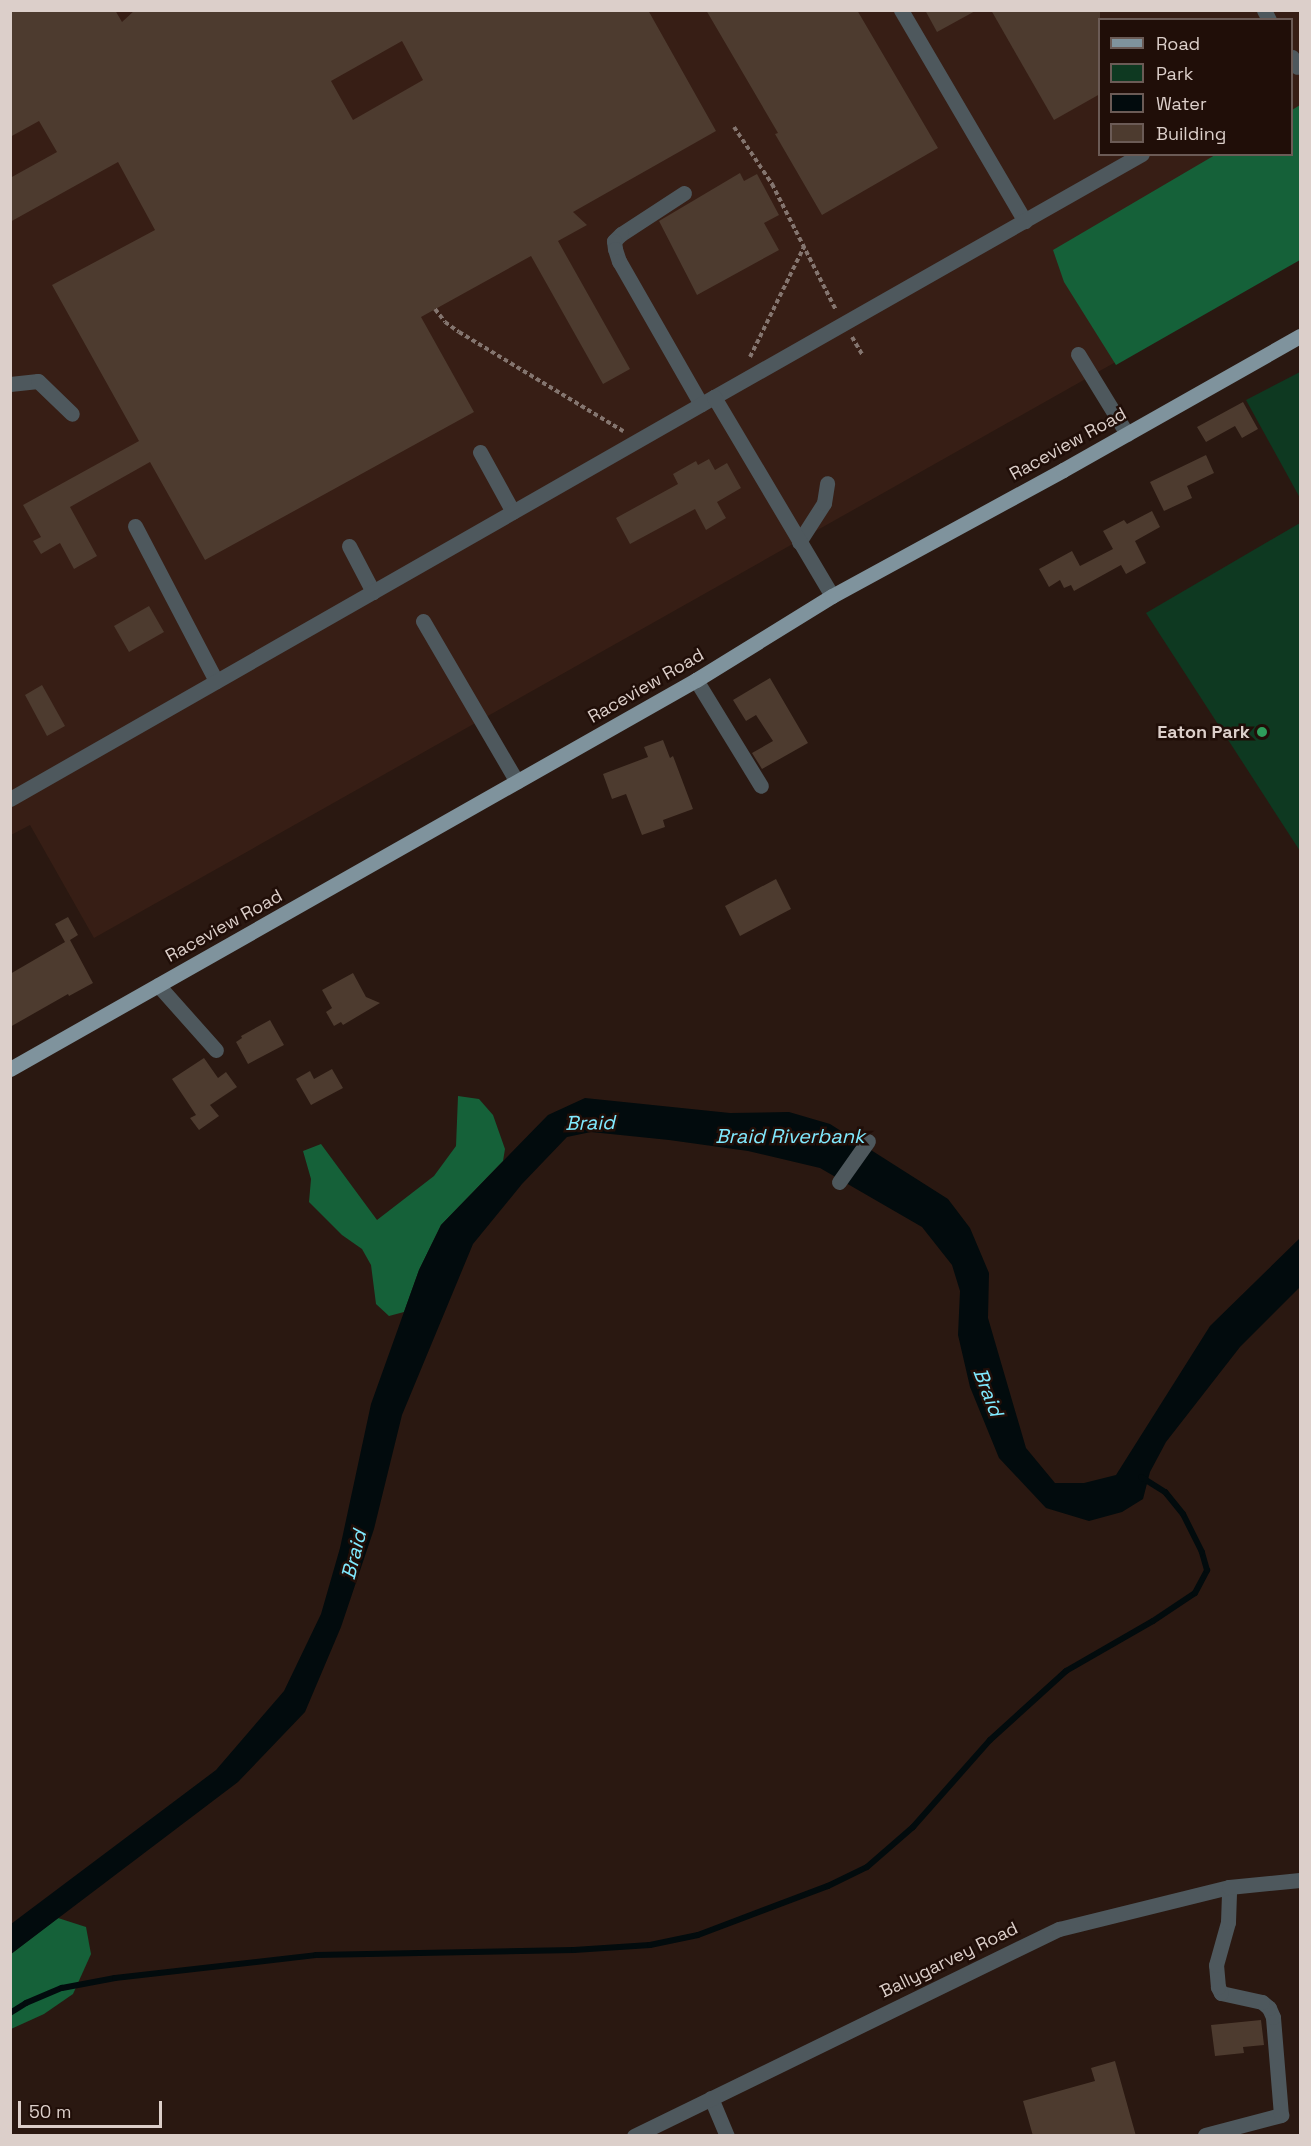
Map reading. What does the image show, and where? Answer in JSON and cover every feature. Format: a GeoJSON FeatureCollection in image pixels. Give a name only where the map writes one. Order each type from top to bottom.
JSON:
{"type":"FeatureCollection","features":[{"type":"Feature","properties":{"kind":"main road","name":"Raceview Road"},"geometry":{"type":"LineString","coordinates":[[10,1069],[696,680],[832,596],[1300,336]]}},
{"type":"Feature","properties":{"kind":"street"},"geometry":{"type":"LineString","coordinates":[[902,10],[1025,221]]}},
{"type":"Feature","properties":{"kind":"street"},"geometry":{"type":"LineString","coordinates":[[10,799],[1139,156]]}},
{"type":"Feature","properties":{"kind":"street"},"geometry":{"type":"LineString","coordinates":[[684,194],[621,234],[614,241],[619,261],[832,596]]}},
{"type":"Feature","properties":{"kind":"street"},"geometry":{"type":"LineString","coordinates":[[1078,354],[1127,434]]}},
{"type":"Feature","properties":{"kind":"street"},"geometry":{"type":"LineString","coordinates":[[10,384],[38,381],[72,414]]}},
{"type":"Feature","properties":{"kind":"street"},"geometry":{"type":"LineString","coordinates":[[480,452],[513,512]]}},
{"type":"Feature","properties":{"kind":"street"},"geometry":{"type":"LineString","coordinates":[[799,542],[824,503],[827,483]]}},
{"type":"Feature","properties":{"kind":"street"},"geometry":{"type":"LineString","coordinates":[[135,526],[216,681]]}},
{"type":"Feature","properties":{"kind":"street"},"geometry":{"type":"LineString","coordinates":[[349,546],[373,592]]}},
{"type":"Feature","properties":{"kind":"street"},"geometry":{"type":"LineString","coordinates":[[423,621],[517,782]]}},
{"type":"Feature","properties":{"kind":"street"},"geometry":{"type":"LineString","coordinates":[[696,680],[761,786]]}},
{"type":"Feature","properties":{"kind":"street"},"geometry":{"type":"LineString","coordinates":[[158,985],[216,1050]]}},
{"type":"Feature","properties":{"kind":"street"},"geometry":{"type":"LineString","coordinates":[[839,1182],[867,1141]]}},
{"type":"Feature","properties":{"kind":"street","name":"Ballygarvey Road"},"geometry":{"type":"LineString","coordinates":[[634,2136],[1059,1929],[1229,1887],[1300,1880]]}},
{"type":"Feature","properties":{"kind":"street"},"geometry":{"type":"LineString","coordinates":[[1205,2135],[1281,2115],[1273,2017],[1269,2008],[1263,2002],[1221,1993],[1218,1987],[1216,1965],[1228,1922],[1229,1887]]}},
{"type":"Feature","properties":{"kind":"street"},"geometry":{"type":"LineString","coordinates":[[711,2098],[727,2136]]}},
{"type":"Feature","properties":{"kind":"path"},"geometry":{"type":"LineString","coordinates":[[734,127],[772,184],[862,354]]}},
{"type":"Feature","properties":{"kind":"path"},"geometry":{"type":"LineString","coordinates":[[745,364],[756,348],[804,248]]}},
{"type":"Feature","properties":{"kind":"path"},"geometry":{"type":"LineString","coordinates":[[435,309],[445,322],[459,332],[627,434]]}},
{"type":"Feature","properties":{"kind":"shaded area"},"geometry":{"type":"Polygon","coordinates":[[[11,11],[1300,11],[1300,258],[94,938],[30,825],[11,835],[11,11]]]}},
{"type":"Feature","properties":{"kind":"green space"},"geometry":{"type":"Polygon","coordinates":[[[1300,105],[1300,260],[1116,365],[1064,282],[1053,250],[1213,156],[1293,156],[1293,109],[1300,105]]]}},
{"type":"Feature","properties":{"kind":"green space"},"geometry":{"type":"Polygon","coordinates":[[[1300,372],[1300,498],[1246,400],[1300,372]]]}},
{"type":"Feature","properties":{"kind":"green space","name":"Eaton Park"},"geometry":{"type":"Polygon","coordinates":[[[1300,523],[1300,851],[1146,613],[1300,523]]]}},
{"type":"Feature","properties":{"kind":"green space"},"geometry":{"type":"Polygon","coordinates":[[[458,1096],[479,1099],[493,1115],[505,1149],[503,1161],[441,1225],[419,1270],[404,1312],[389,1316],[376,1304],[371,1265],[362,1249],[342,1235],[309,1202],[311,1179],[303,1151],[321,1144],[377,1220],[434,1176],[456,1146],[458,1096]]]}},
{"type":"Feature","properties":{"kind":"green space"},"geometry":{"type":"Polygon","coordinates":[[[58,1918],[86,1927],[91,1954],[73,1994],[44,2014],[11,2029],[11,1954],[58,1918]]]}},
{"type":"Feature","properties":{"kind":"water","name":"Braid Riverbank"},"geometry":{"type":"Polygon","coordinates":[[[585,1098],[730,1113],[789,1112],[830,1124],[948,1199],[970,1228],[989,1273],[988,1318],[1026,1448],[1055,1483],[1084,1483],[1116,1475],[1210,1326],[1300,1238],[1300,1287],[1240,1347],[1166,1442],[1150,1472],[1143,1499],[1122,1512],[1089,1521],[1046,1508],[999,1458],[970,1387],[958,1335],[960,1291],[952,1265],[922,1227],[820,1168],[748,1151],[669,1140],[591,1132],[567,1137],[522,1184],[473,1244],[402,1415],[374,1529],[341,1627],[305,1712],[238,1782],[11,1954],[11,1924],[216,1770],[284,1691],[321,1614],[340,1548],[371,1404],[419,1270],[441,1225],[548,1115],[585,1098]]]}},
{"type":"Feature","properties":{"kind":"building"},"geometry":{"type":"Polygon","coordinates":[[[10,10],[115,10],[122,22],[135,10],[648,10],[716,131],[573,212],[587,225],[558,241],[630,369],[603,384],[531,256],[421,317],[474,412],[205,560],[150,462],[70,507],[97,556],[74,569],[60,543],[41,554],[33,541],[41,537],[23,505],[139,441],[52,285],[155,230],[118,162],[10,222],[10,178],[57,152],[39,121],[10,137],[10,10]],[[402,41],[331,81],[353,120],[423,80],[402,41]]]}},
{"type":"Feature","properties":{"kind":"building"},"geometry":{"type":"Polygon","coordinates":[[[706,10],[857,10],[938,148],[822,215],[775,134],[778,133],[706,10]]]}},
{"type":"Feature","properties":{"kind":"building"},"geometry":{"type":"Polygon","coordinates":[[[925,10],[977,10],[937,32],[925,10]]]}},
{"type":"Feature","properties":{"kind":"building"},"geometry":{"type":"Polygon","coordinates":[[[991,10],[1100,10],[1100,18],[1098,18],[1098,95],[1054,120],[991,10]]]}},
{"type":"Feature","properties":{"kind":"building"},"geometry":{"type":"Polygon","coordinates":[[[740,173],[744,181],[757,174],[779,215],[764,223],[779,250],[697,295],[659,221],[740,173]]]}},
{"type":"Feature","properties":{"kind":"building"},"geometry":{"type":"Polygon","coordinates":[[[1243,402],[1258,429],[1242,438],[1235,426],[1206,442],[1197,427],[1243,402]]]}},
{"type":"Feature","properties":{"kind":"building"},"geometry":{"type":"Polygon","coordinates":[[[1206,455],[1214,473],[1187,486],[1192,498],[1164,511],[1150,482],[1206,455]]]}},
{"type":"Feature","properties":{"kind":"building"},"geometry":{"type":"Polygon","coordinates":[[[709,459],[715,470],[727,463],[741,488],[717,502],[726,518],[706,530],[695,509],[630,544],[616,518],[678,484],[673,474],[696,461],[698,465],[709,459]]]}},
{"type":"Feature","properties":{"kind":"building"},"geometry":{"type":"Polygon","coordinates":[[[1152,511],[1160,527],[1135,541],[1146,563],[1126,574],[1121,565],[1074,591],[1071,585],[1064,588],[1060,580],[1049,587],[1039,569],[1072,551],[1080,566],[1113,549],[1103,531],[1124,520],[1127,524],[1152,511]]]}},
{"type":"Feature","properties":{"kind":"building"},"geometry":{"type":"Polygon","coordinates":[[[149,606],[164,632],[129,652],[114,626],[149,606]]]}},
{"type":"Feature","properties":{"kind":"building"},"geometry":{"type":"Polygon","coordinates":[[[770,678],[808,743],[762,769],[752,753],[773,741],[756,715],[746,721],[733,700],[770,678]]]}},
{"type":"Feature","properties":{"kind":"building"},"geometry":{"type":"Polygon","coordinates":[[[42,685],[65,726],[47,736],[25,695],[42,685]]]}},
{"type":"Feature","properties":{"kind":"building"},"geometry":{"type":"Polygon","coordinates":[[[663,740],[670,758],[673,756],[693,809],[663,820],[665,827],[642,835],[626,794],[612,799],[603,774],[648,757],[644,747],[663,740]]]}},
{"type":"Feature","properties":{"kind":"building"},"geometry":{"type":"Polygon","coordinates":[[[776,879],[791,909],[740,936],[725,906],[776,879]]]}},
{"type":"Feature","properties":{"kind":"building"},"geometry":{"type":"Polygon","coordinates":[[[68,917],[78,935],[70,940],[93,983],[69,996],[68,994],[10,1027],[10,974],[65,942],[55,924],[68,917]]]}},
{"type":"Feature","properties":{"kind":"building"},"geometry":{"type":"Polygon","coordinates":[[[353,973],[366,997],[380,1003],[343,1025],[341,1022],[334,1026],[326,1012],[332,1008],[322,990],[353,973]]]}},
{"type":"Feature","properties":{"kind":"building"},"geometry":{"type":"Polygon","coordinates":[[[270,1020],[284,1045],[248,1064],[236,1042],[242,1038],[241,1036],[270,1020]]]}},
{"type":"Feature","properties":{"kind":"building"},"geometry":{"type":"Polygon","coordinates":[[[204,1058],[218,1078],[226,1072],[237,1087],[210,1105],[219,1116],[199,1130],[190,1118],[196,1115],[172,1079],[204,1058]]]}},
{"type":"Feature","properties":{"kind":"building"},"geometry":{"type":"Polygon","coordinates":[[[332,1069],[343,1088],[311,1105],[296,1079],[310,1071],[314,1079],[332,1069]]]}},
{"type":"Feature","properties":{"kind":"building"},"geometry":{"type":"Polygon","coordinates":[[[1261,2020],[1264,2045],[1243,2047],[1244,2053],[1215,2056],[1211,2025],[1261,2020]]]}},
{"type":"Feature","properties":{"kind":"building"},"geometry":{"type":"Polygon","coordinates":[[[1115,2061],[1136,2136],[1033,2136],[1023,2101],[1095,2081],[1091,2068],[1115,2061]]]}},
{"type":"Feature","properties":{"kind":"waterway"},"geometry":{"type":"LineString","coordinates":[[10,2013],[26,2003],[62,1988],[115,1978],[316,1955],[574,1950],[650,1945],[698,1935],[828,1886],[867,1867],[913,1827],[990,1740],[1066,1671],[1153,1621],[1195,1593],[1207,1570],[1202,1552],[1183,1514],[1165,1492],[1141,1477]]}},
{"type":"Feature","properties":{"kind":"place","name":"Eaton Park"},"geometry":{"type":"Point","coordinates":[1262,732]}},
{"type":"Feature","properties":{"kind":"water label","name":"Braid"},"geometry":{"type":"Point","coordinates":[590,1123]}},
{"type":"Feature","properties":{"kind":"water label","name":"Braid"},"geometry":{"type":"Point","coordinates":[988,1392]}},
{"type":"Feature","properties":{"kind":"water label","name":"Braid"},"geometry":{"type":"Point","coordinates":[354,1555]}}]}
